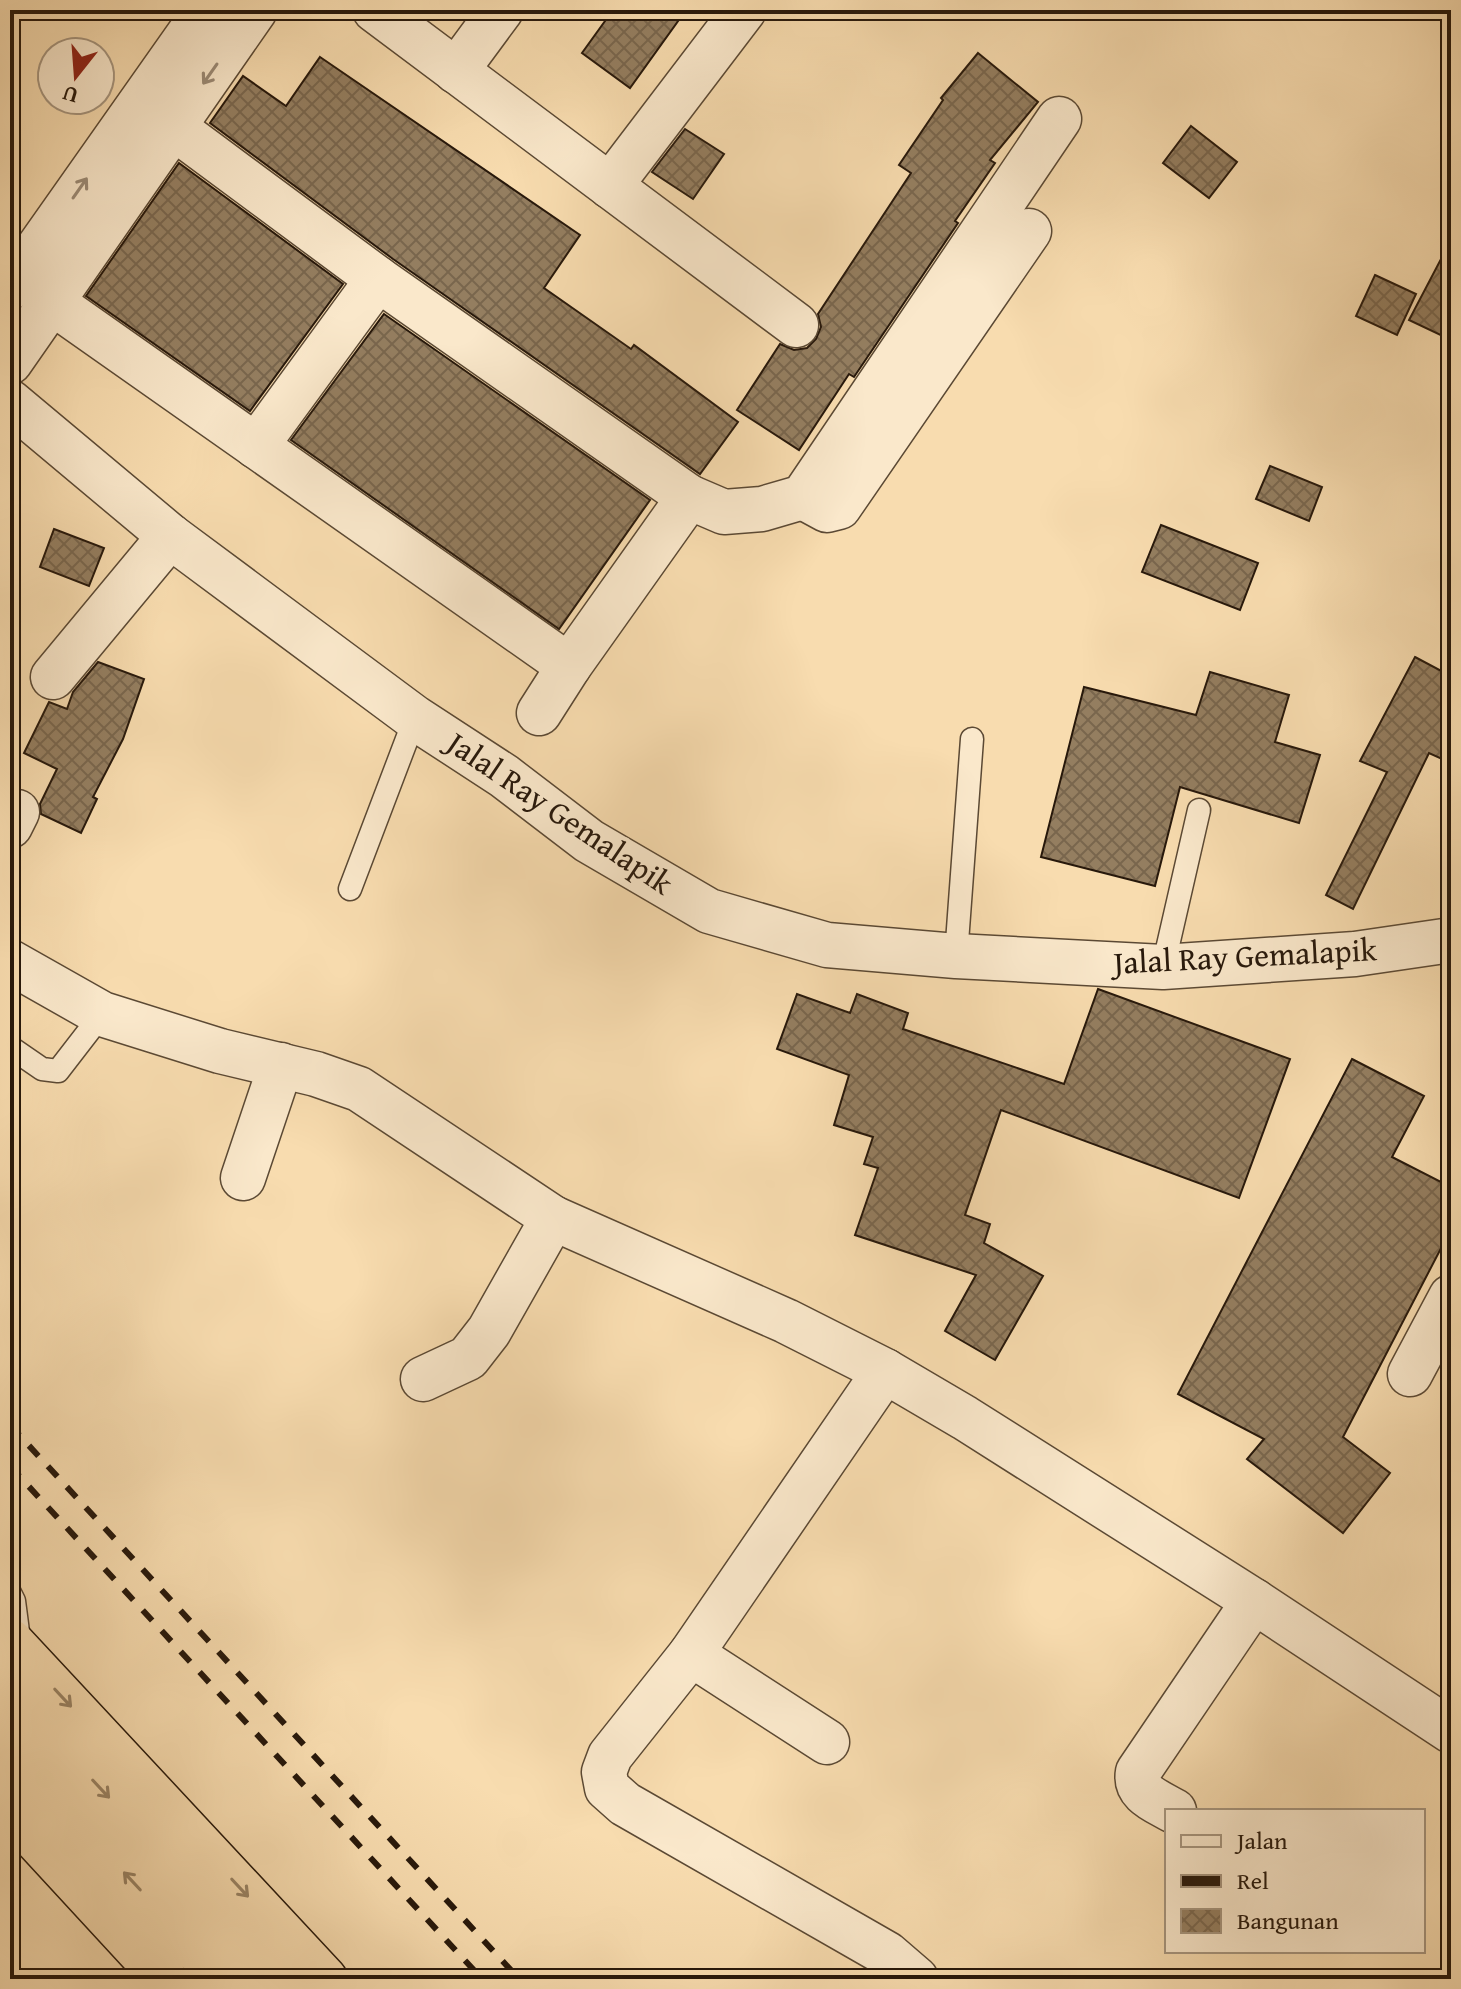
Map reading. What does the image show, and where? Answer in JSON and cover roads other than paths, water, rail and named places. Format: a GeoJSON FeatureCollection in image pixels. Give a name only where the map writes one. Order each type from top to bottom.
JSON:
{"type":"FeatureCollection","features":[{"type":"Feature","properties":{"kind":"highway"},"geometry":{"type":"LineString","coordinates":[[14,1661],[279,1979]]}},
{"type":"Feature","properties":{"kind":"highway"},"geometry":{"type":"LineString","coordinates":[[14,1661],[325,1979]]}},
{"type":"Feature","properties":{"kind":"highway"},"geometry":{"type":"LineString","coordinates":[[10,1749],[224,1979]]}},
{"type":"Feature","properties":{"kind":"highway"},"geometry":{"type":"LineString","coordinates":[[10,1811],[165,1979]]}},
{"type":"Feature","properties":{"kind":"street"},"geometry":{"type":"LineString","coordinates":[[10,288],[206,10]]}},
{"type":"Feature","properties":{"kind":"street"},"geometry":{"type":"LineString","coordinates":[[10,362],[255,10]]}},
{"type":"Feature","properties":{"kind":"street"},"geometry":{"type":"LineString","coordinates":[[375,10],[796,325]]}},
{"type":"Feature","properties":{"kind":"street"},"geometry":{"type":"LineString","coordinates":[[456,71],[501,10]]}},
{"type":"Feature","properties":{"kind":"street"},"geometry":{"type":"LineString","coordinates":[[610,186],[744,10]]}},
{"type":"Feature","properties":{"kind":"street"},"geometry":{"type":"LineString","coordinates":[[173,127],[378,279],[689,497],[724,512],[762,509],[803,497],[1059,119]]}},
{"type":"Feature","properties":{"kind":"street"},"geometry":{"type":"LineString","coordinates":[[803,497],[827,510],[839,507],[1029,231]]}},
{"type":"Feature","properties":{"kind":"street"},"geometry":{"type":"LineString","coordinates":[[256,446],[378,279]]}},
{"type":"Feature","properties":{"kind":"street"},"geometry":{"type":"LineString","coordinates":[[53,303],[569,666]]}},
{"type":"Feature","properties":{"kind":"street","name":"Jalal Ray Gemalapik"},"geometry":{"type":"LineString","coordinates":[[10,402],[170,536],[415,718],[504,776],[589,841],[709,911],[827,945],[956,956],[1163,967],[1355,954],[1451,940]]}},
{"type":"Feature","properties":{"kind":"street"},"geometry":{"type":"LineString","coordinates":[[539,713],[689,497]]}},
{"type":"Feature","properties":{"kind":"street"},"geometry":{"type":"LineString","coordinates":[[53,677],[170,536]]}},
{"type":"Feature","properties":{"kind":"street"},"geometry":{"type":"LineString","coordinates":[[10,962],[102,1014],[220,1051],[281,1065],[359,1089],[553,1218],[786,1321],[885,1371],[965,1418],[1254,1601],[1451,1731]]}},
{"type":"Feature","properties":{"kind":"street"},"geometry":{"type":"LineString","coordinates":[[243,1178],[281,1065]]}},
{"type":"Feature","properties":{"kind":"street"},"geometry":{"type":"LineString","coordinates":[[423,1379],[468,1358],[489,1331],[553,1218]]}},
{"type":"Feature","properties":{"kind":"street"},"geometry":{"type":"LineString","coordinates":[[1410,1374],[1451,1297]]}},
{"type":"Feature","properties":{"kind":"street"},"geometry":{"type":"LineString","coordinates":[[885,1371],[691,1654],[610,1756],[604,1772],[607,1788],[625,1804],[887,1954],[916,1979]]}},
{"type":"Feature","properties":{"kind":"street"},"geometry":{"type":"LineString","coordinates":[[1171,1809],[1140,1790],[1138,1772],[1254,1601]]}},
{"type":"Feature","properties":{"kind":"street"},"geometry":{"type":"LineString","coordinates":[[691,1654],[827,1742]]}},
{"type":"Feature","properties":{"kind":"lane"},"geometry":{"type":"LineString","coordinates":[[350,889],[415,718]]}},
{"type":"Feature","properties":{"kind":"lane"},"geometry":{"type":"LineString","coordinates":[[956,956],[972,739]]}},
{"type":"Feature","properties":{"kind":"lane"},"geometry":{"type":"LineString","coordinates":[[1163,967],[1199,810]]}},
{"type":"Feature","properties":{"kind":"lane"},"geometry":{"type":"LineString","coordinates":[[10,1047],[42,1069],[58,1071],[102,1014]]}},
{"type":"Feature","properties":{"kind":"lane"},"geometry":{"type":"LineString","coordinates":[[10,1593],[14,1601],[14,1661]]}},
{"type":"Feature","properties":{"kind":"railway"},"geometry":{"type":"LineString","coordinates":[[10,1425],[519,1979]]}},
{"type":"Feature","properties":{"kind":"railway"},"geometry":{"type":"LineString","coordinates":[[10,1466],[482,1979]]}}]}
